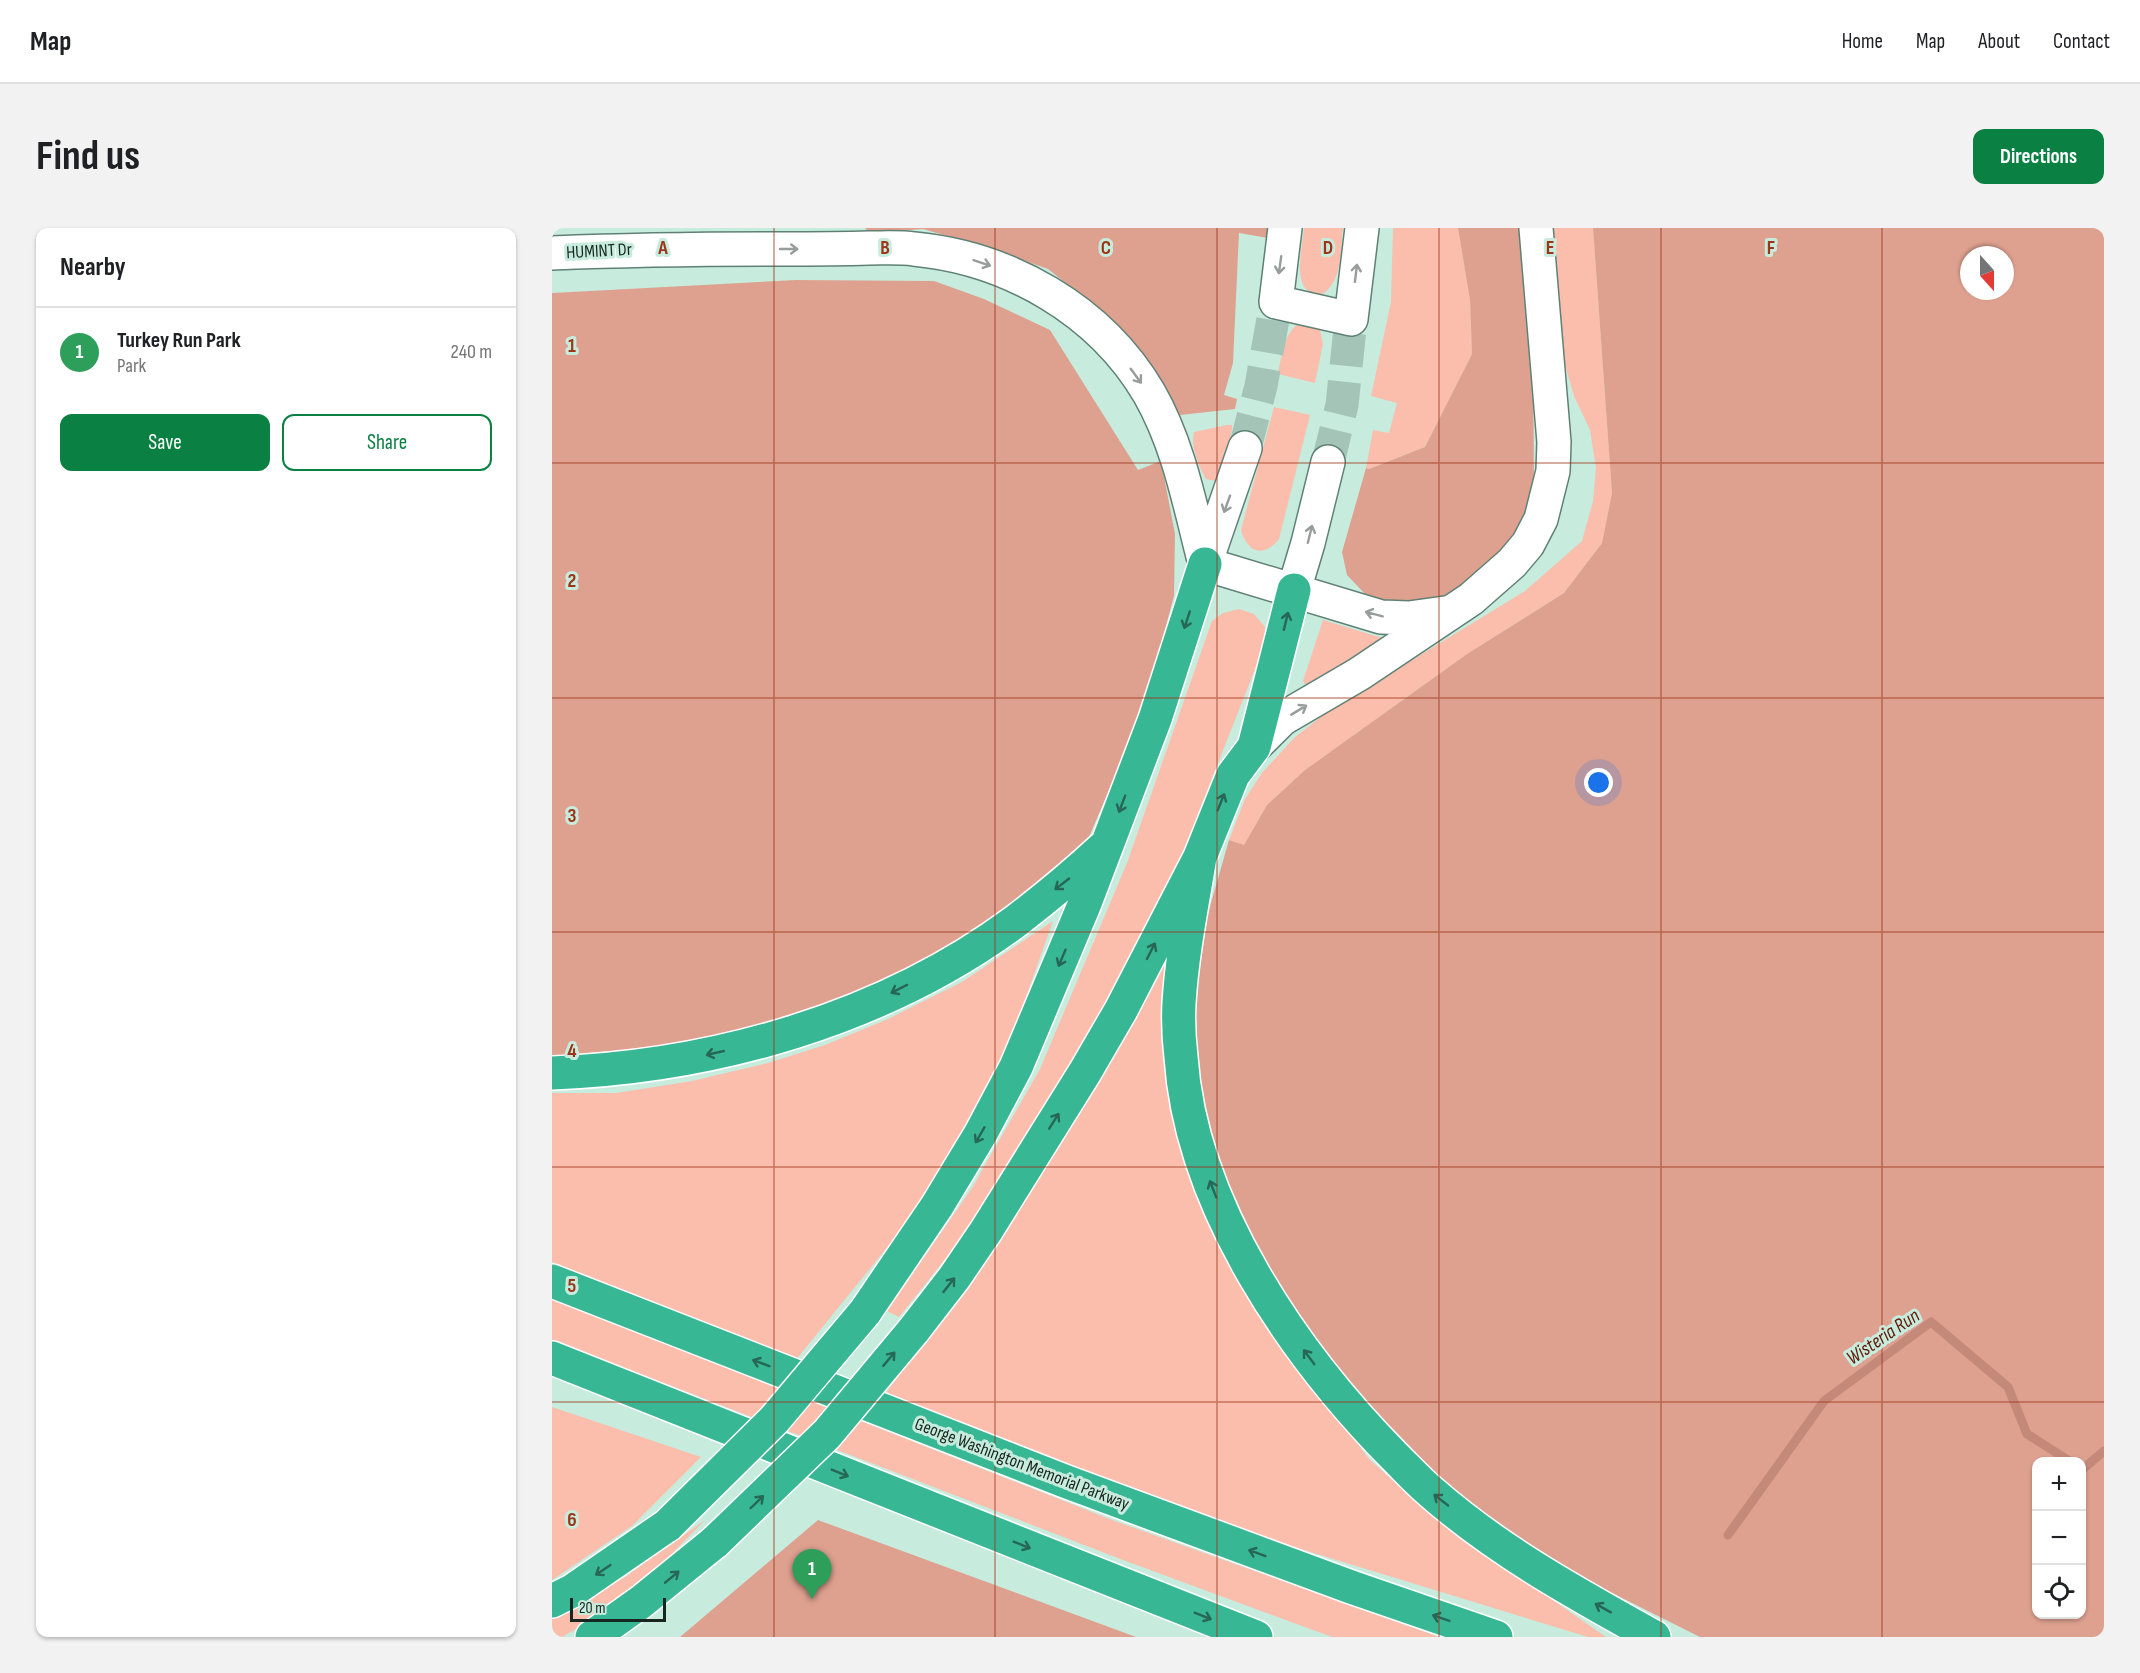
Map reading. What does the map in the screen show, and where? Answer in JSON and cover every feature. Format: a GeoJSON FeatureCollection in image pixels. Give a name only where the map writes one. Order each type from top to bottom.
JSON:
{"type":"FeatureCollection","features":[{"type":"Feature","properties":{"kind":"highway"},"geometry":{"type":"LineString","coordinates":[[552,1601],[572,1591],[669,1525],[774,1420],[865,1312],[948,1188],[981,1133],[1016,1066],[1085,903],[1155,719],[1206,564]]}},
{"type":"Feature","properties":{"kind":"highway"},"geometry":{"type":"LineString","coordinates":[[592,1637],[641,1602],[715,1542],[826,1434],[913,1331],[954,1278],[986,1231],[1085,1072],[1120,1010],[1200,857],[1233,776],[1254,747],[1294,590]]}},
{"type":"Feature","properties":{"kind":"highway"},"geometry":{"type":"LineString","coordinates":[[552,1073],[604,1071],[685,1060],[772,1038],[816,1024],[882,998],[951,963],[1014,922],[1077,873],[1106,845]]}},
{"type":"Feature","properties":{"kind":"highway"},"geometry":{"type":"LineString","coordinates":[[1200,857],[1178,1006],[1181,1059],[1185,1096],[1199,1154],[1238,1246],[1290,1331],[1328,1382],[1370,1431],[1431,1492],[1483,1533],[1546,1577],[1654,1637]]}},
{"type":"Feature","properties":{"kind":"highway","name":"George Washington Memorial Parkway"},"geometry":{"type":"LineString","coordinates":[[552,1281],[1067,1482],[1351,1587],[1496,1637]]}},
{"type":"Feature","properties":{"kind":"highway"},"geometry":{"type":"LineString","coordinates":[[552,1358],[1256,1637]]}},
{"type":"Feature","properties":{"kind":"highway"},"geometry":{"type":"LineString","coordinates":[[552,1378],[697,1416]]}},
{"type":"Feature","properties":{"kind":"street"},"geometry":{"type":"LineString","coordinates":[[646,249],[754,228]]}},
{"type":"Feature","properties":{"kind":"street"},"geometry":{"type":"LineString","coordinates":[[1285,228],[1276,302],[1351,319],[1362,228]]}},
{"type":"Feature","properties":{"kind":"street"},"geometry":{"type":"LineString","coordinates":[[1254,747],[1282,719],[1359,674],[1471,599],[1528,544],[1541,519],[1548,497],[1553,471],[1554,442],[1536,228]]}},
{"type":"Feature","properties":{"kind":"street"},"geometry":{"type":"LineString","coordinates":[[646,249],[913,248],[957,255],[1004,270],[1047,291],[1082,316],[1119,352],[1148,392],[1170,435],[1177,455],[1206,564]]}},
{"type":"Feature","properties":{"kind":"street","name":"HUMINT Dr"},"geometry":{"type":"LineString","coordinates":[[552,253],[646,249]]}},
{"type":"Feature","properties":{"kind":"street"},"geometry":{"type":"LineString","coordinates":[[1206,564],[1245,448]]}},
{"type":"Feature","properties":{"kind":"street"},"geometry":{"type":"LineString","coordinates":[[1294,590],[1328,462]]}},
{"type":"Feature","properties":{"kind":"street"},"geometry":{"type":"LineString","coordinates":[[1206,564],[1381,616],[1409,618],[1452,611]]}},
{"type":"Feature","properties":{"kind":"shaded area"},"geometry":{"type":"Polygon","coordinates":[[[865,228],[1269,228],[1268,238],[1239,233],[1233,363],[1224,395],[1237,399],[1235,409],[1180,415],[1146,364],[1093,305],[1048,269],[923,229],[870,233],[865,228]]]}},
{"type":"Feature","properties":{"kind":"shaded area"},"geometry":{"type":"Polygon","coordinates":[[[1304,228],[1343,228],[1337,274],[1328,289],[1321,295],[1307,290],[1301,278],[1300,261],[1304,228]]]}},
{"type":"Feature","properties":{"kind":"shaded area"},"geometry":{"type":"Polygon","coordinates":[[[1393,228],[1458,228],[1470,300],[1472,354],[1425,447],[1369,469],[1366,468],[1373,430],[1389,433],[1397,403],[1371,396],[1391,302],[1393,228]]]}},
{"type":"Feature","properties":{"kind":"shaded area"},"geometry":{"type":"Polygon","coordinates":[[[1458,228],[1523,228],[1533,342],[1534,492],[1510,550],[1473,584],[1428,605],[1394,606],[1368,597],[1347,575],[1342,552],[1366,468],[1369,469],[1425,447],[1472,354],[1470,300],[1458,228]]]}},
{"type":"Feature","properties":{"kind":"shaded area"},"geometry":{"type":"Polygon","coordinates":[[[1553,228],[1593,228],[1612,493],[1602,543],[1564,593],[1467,654],[1305,770],[1267,805],[1244,845],[1229,840],[1245,799],[1262,773],[1294,738],[1327,712],[1525,591],[1582,541],[1593,501],[1596,468],[1590,430],[1574,396],[1562,355],[1553,228]]]}},
{"type":"Feature","properties":{"kind":"shaded area"},"geometry":{"type":"Polygon","coordinates":[[[1593,228],[2104,228],[2104,1637],[1700,1637],[1560,1567],[1442,1485],[1334,1369],[1262,1258],[1211,1144],[1190,1035],[1207,917],[1229,840],[1244,845],[1267,805],[1305,770],[1467,654],[1564,593],[1602,543],[1612,493],[1593,228]]]}},
{"type":"Feature","properties":{"kind":"shaded area"},"geometry":{"type":"Polygon","coordinates":[[[796,280],[934,281],[984,299],[1050,330],[1138,470],[1161,461],[1175,534],[1174,596],[1144,708],[1089,837],[1031,895],[928,957],[833,1004],[739,1032],[648,1048],[552,1056],[552,293],[796,280]]]}},
{"type":"Feature","properties":{"kind":"shaded area"},"geometry":{"type":"Polygon","coordinates":[[[1299,323],[1311,324],[1320,330],[1323,344],[1315,383],[1278,374],[1286,339],[1299,323]]]}},
{"type":"Feature","properties":{"kind":"shaded area"},"geometry":{"type":"Polygon","coordinates":[[[1274,407],[1310,415],[1279,539],[1262,551],[1251,548],[1247,544],[1241,530],[1274,407]]]}},
{"type":"Feature","properties":{"kind":"shaded area"},"geometry":{"type":"Polygon","coordinates":[[[1232,425],[1232,428],[1222,473],[1215,481],[1206,479],[1194,450],[1194,432],[1232,425]]]}},
{"type":"Feature","properties":{"kind":"shaded area"},"geometry":{"type":"Polygon","coordinates":[[[1239,609],[1254,614],[1265,627],[1263,649],[1168,890],[1094,1031],[974,1223],[899,1317],[887,1311],[972,1188],[1040,1069],[1127,863],[1212,621],[1223,613],[1239,609]]]}},
{"type":"Feature","properties":{"kind":"shaded area"},"geometry":{"type":"Polygon","coordinates":[[[1323,620],[1389,640],[1307,688],[1303,681],[1323,620]]]}},
{"type":"Feature","properties":{"kind":"shaded area"},"geometry":{"type":"Polygon","coordinates":[[[1053,921],[1009,1045],[920,1207],[795,1361],[552,1262],[552,1093],[616,1093],[692,1081],[768,1063],[825,1045],[888,1019],[962,982],[1053,921]]]}},
{"type":"Feature","properties":{"kind":"shaded area"},"geometry":{"type":"Polygon","coordinates":[[[1169,956],[1167,1074],[1197,1200],[1246,1285],[1369,1459],[1435,1518],[1606,1637],[1588,1637],[1281,1543],[882,1398],[969,1281],[1169,956]]]}},
{"type":"Feature","properties":{"kind":"shaded area"},"geometry":{"type":"Polygon","coordinates":[[[552,1299],[1112,1520],[1439,1637],[1332,1637],[1123,1560],[552,1340],[552,1299]]]}},
{"type":"Feature","properties":{"kind":"shaded area"},"geometry":{"type":"Polygon","coordinates":[[[552,1407],[701,1457],[632,1526],[552,1580],[552,1407]]]}},
{"type":"Feature","properties":{"kind":"shaded area"},"geometry":{"type":"Polygon","coordinates":[[[705,1520],[651,1575],[583,1625],[562,1637],[552,1637],[552,1619],[625,1577],[705,1520]]]}},
{"type":"Feature","properties":{"kind":"shaded area"},"geometry":{"type":"Polygon","coordinates":[[[818,1520],[1136,1637],[680,1637],[818,1520]]]}},
{"type":"Feature","properties":{"kind":"waterway","name":"Wisteria Run"},"geometry":{"type":"LineString","coordinates":[[1728,1535],[1824,1401],[1931,1322],[2008,1387],[2027,1434],[2063,1457]]}},
{"type":"Feature","properties":{"kind":"waterway","name":"Wisteria Run"},"geometry":{"type":"LineString","coordinates":[[2086,1466],[2104,1451]]}},
{"type":"Feature","properties":{"kind":"tunnel"},"geometry":{"type":"LineString","coordinates":[[1245,448],[1261,386],[1276,302]]}},
{"type":"Feature","properties":{"kind":"tunnel"},"geometry":{"type":"LineString","coordinates":[[1328,462],[1342,405],[1351,319]]}},
{"type":"Feature","properties":{"kind":"place","name":"Turkey Run Park"},"geometry":{"type":"Point","coordinates":[812,1599]}}]}
